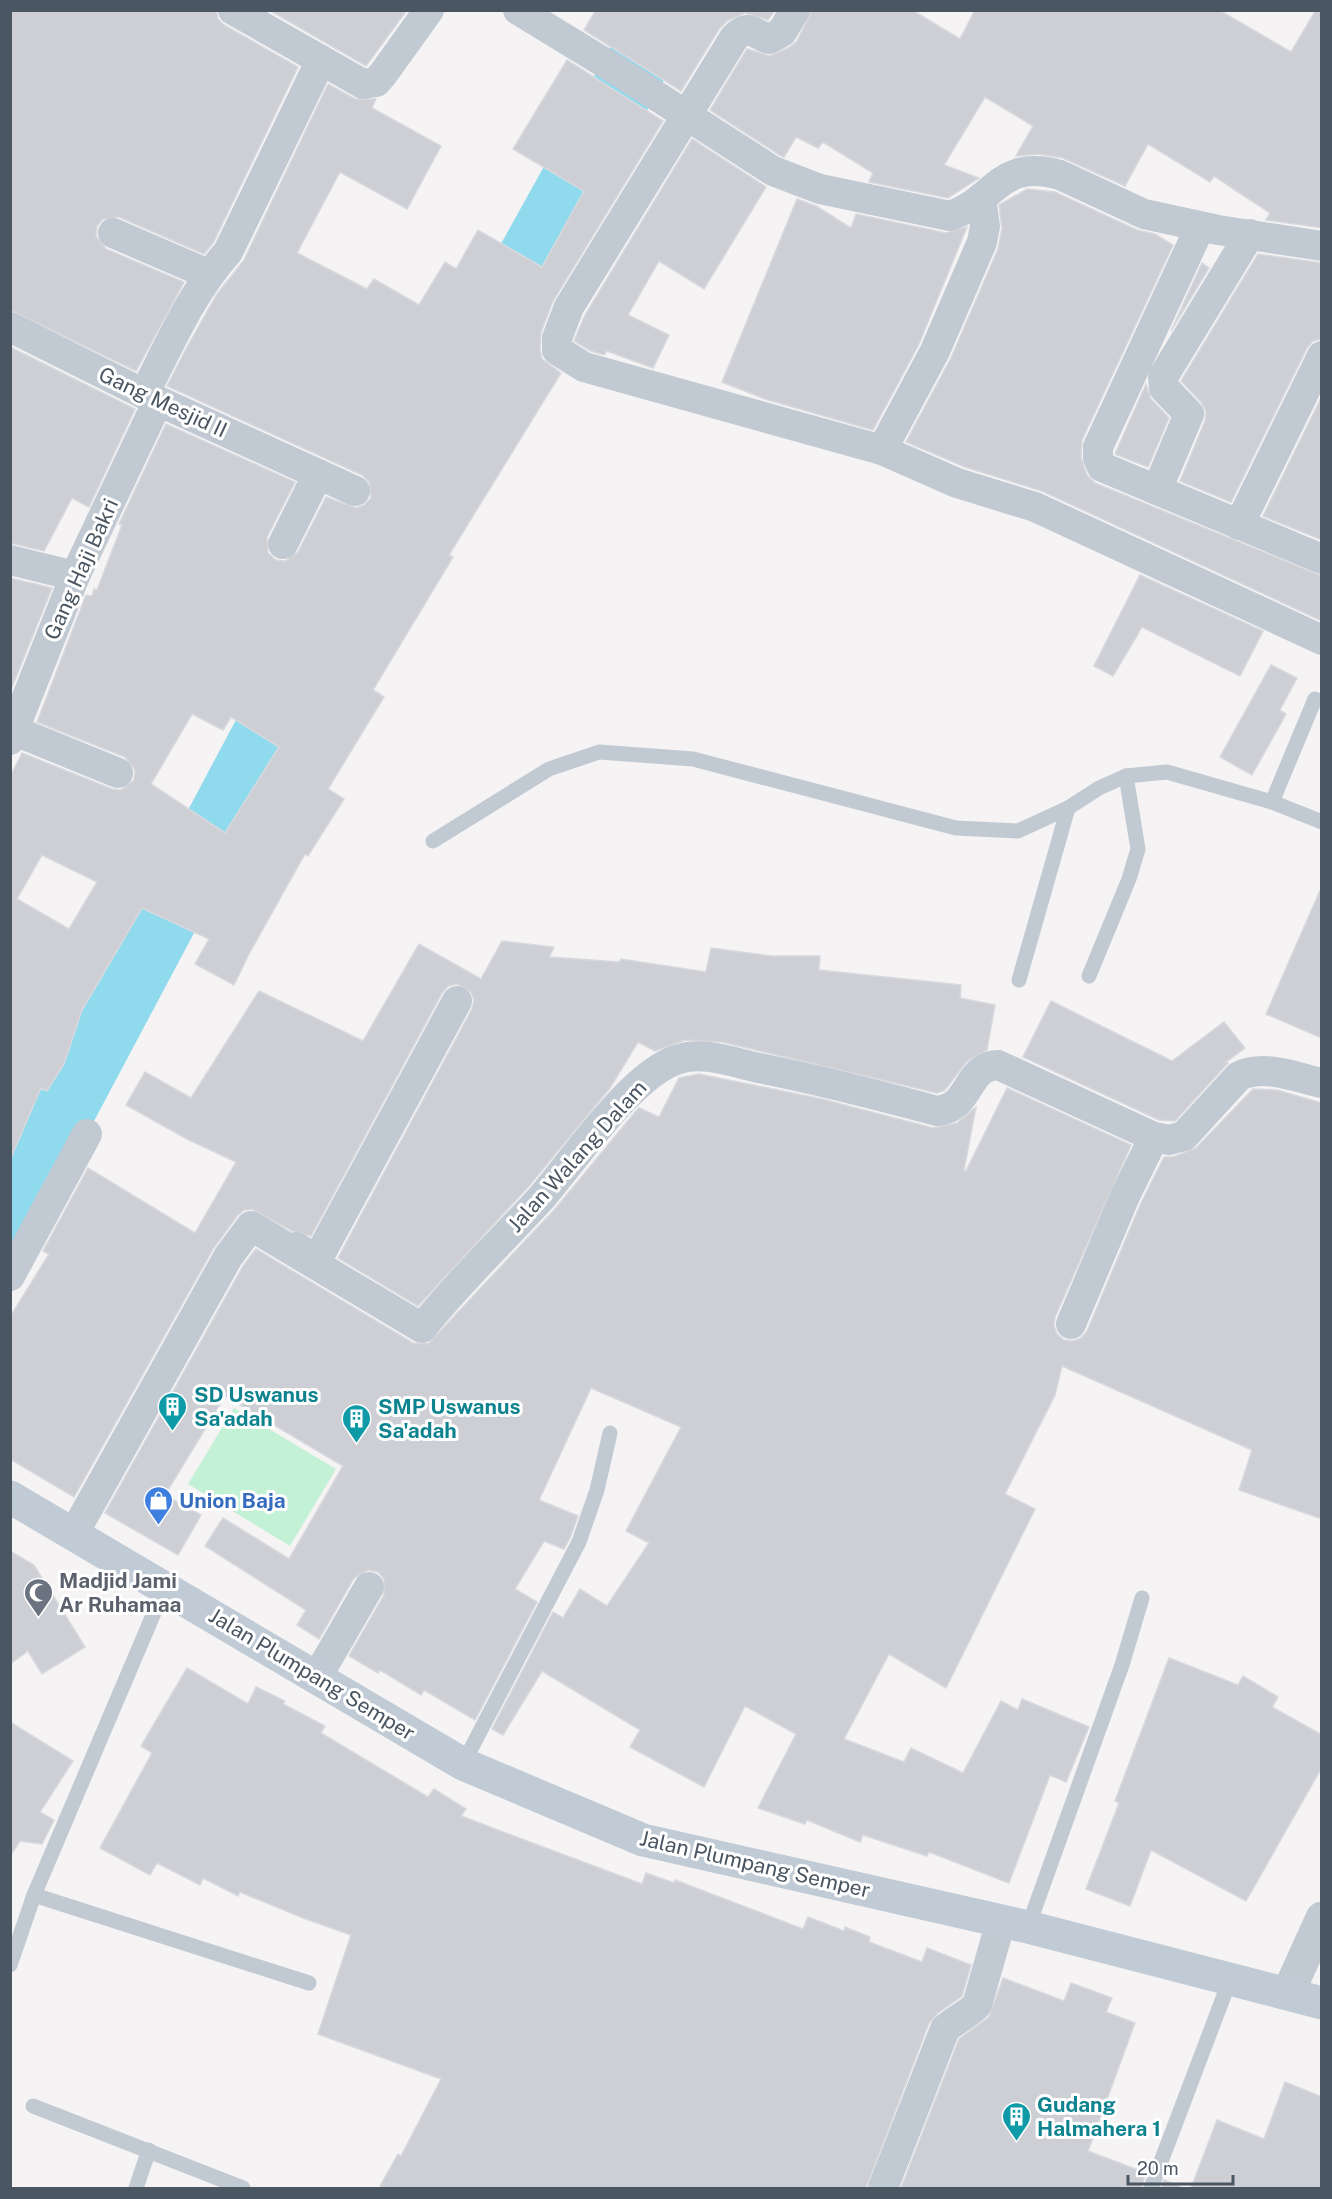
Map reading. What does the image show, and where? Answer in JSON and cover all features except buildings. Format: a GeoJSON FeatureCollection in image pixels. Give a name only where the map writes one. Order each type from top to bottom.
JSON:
{"type":"FeatureCollection","features":[{"type":"Feature","properties":{"kind":"main road","name":"Jalan Plumpang Semper"},"geometry":{"type":"LineString","coordinates":[[10,1497],[463,1764],[643,1840],[1015,1924],[1231,1977],[1322,2003]]}},
{"type":"Feature","properties":{"kind":"street"},"geometry":{"type":"LineString","coordinates":[[233,10],[363,84],[376,82],[429,10]]}},
{"type":"Feature","properties":{"kind":"street"},"geometry":{"type":"LineString","coordinates":[[518,10],[773,171],[820,189],[950,216],[967,210],[1003,178],[1017,173],[1046,171],[1144,213],[1200,226],[1322,246]]}},
{"type":"Feature","properties":{"kind":"street"},"geometry":{"type":"LineString","coordinates":[[795,10],[776,37],[770,39],[747,29],[741,30],[685,116],[568,307],[557,338],[557,350],[584,367],[882,450],[957,483],[1035,507],[1322,640]]}},
{"type":"Feature","properties":{"kind":"street","name":"Gang Haji Bakri"},"geometry":{"type":"LineString","coordinates":[[11,733],[151,398],[208,274],[228,252],[238,234],[321,60]]}},
{"type":"Feature","properties":{"kind":"street"},"geometry":{"type":"LineString","coordinates":[[882,450],[935,351],[982,242],[984,226],[981,198]]}},
{"type":"Feature","properties":{"kind":"street"},"geometry":{"type":"LineString","coordinates":[[1200,226],[1098,447],[1098,458],[1102,468],[1322,559]]}},
{"type":"Feature","properties":{"kind":"street"},"geometry":{"type":"LineString","coordinates":[[112,233],[208,274]]}},
{"type":"Feature","properties":{"kind":"street"},"geometry":{"type":"LineString","coordinates":[[1157,490],[1189,414],[1164,388],[1163,377],[1250,234]]}},
{"type":"Feature","properties":{"kind":"street","name":"Gang Mesjid II"},"geometry":{"type":"LineString","coordinates":[[10,327],[151,398],[355,492]]}},
{"type":"Feature","properties":{"kind":"street"},"geometry":{"type":"LineString","coordinates":[[1239,525],[1322,356]]}},
{"type":"Feature","properties":{"kind":"street"},"geometry":{"type":"LineString","coordinates":[[283,544],[318,474]]}},
{"type":"Feature","properties":{"kind":"street"},"geometry":{"type":"LineString","coordinates":[[10,560],[75,576]]}},
{"type":"Feature","properties":{"kind":"street"},"geometry":{"type":"LineString","coordinates":[[11,733],[118,773]]}},
{"type":"Feature","properties":{"kind":"street"},"geometry":{"type":"LineString","coordinates":[[73,1534],[228,1257],[252,1226],[260,1224],[317,1260],[458,1001]]}},
{"type":"Feature","properties":{"kind":"street","name":"Jalan Walang Dalam"},"geometry":{"type":"LineString","coordinates":[[252,1226],[422,1328],[453,1289],[541,1197],[634,1089],[661,1067],[680,1058],[708,1057],[850,1087],[936,1111],[946,1110],[958,1104],[980,1071],[988,1065],[998,1065],[1154,1137],[1169,1140],[1184,1136],[1239,1076],[1249,1071],[1260,1070],[1322,1083]]}},
{"type":"Feature","properties":{"kind":"street"},"geometry":{"type":"LineString","coordinates":[[10,1276],[87,1134]]}},
{"type":"Feature","properties":{"kind":"street"},"geometry":{"type":"LineString","coordinates":[[1071,1324],[1125,1196],[1154,1137]]}},
{"type":"Feature","properties":{"kind":"street"},"geometry":{"type":"LineString","coordinates":[[317,1677],[369,1587]]}},
{"type":"Feature","properties":{"kind":"street"},"geometry":{"type":"LineString","coordinates":[[1288,1993],[1322,1918]]}},
{"type":"Feature","properties":{"kind":"street"},"geometry":{"type":"LineString","coordinates":[[883,2188],[945,2029],[977,2005],[1015,1924]]}},
{"type":"Feature","properties":{"kind":"lane"},"geometry":{"type":"LineString","coordinates":[[1272,802],[1315,699]]}},
{"type":"Feature","properties":{"kind":"lane"},"geometry":{"type":"LineString","coordinates":[[433,841],[549,769],[599,752],[693,759],[956,828],[1017,831],[1068,808],[1099,788],[1126,776],[1167,772],[1272,802],[1322,822]]}},
{"type":"Feature","properties":{"kind":"lane"},"geometry":{"type":"LineString","coordinates":[[1089,976],[1130,879],[1137,849],[1126,776]]}},
{"type":"Feature","properties":{"kind":"lane"},"geometry":{"type":"LineString","coordinates":[[1019,980],[1068,808]]}},
{"type":"Feature","properties":{"kind":"lane"},"geometry":{"type":"LineString","coordinates":[[463,1764],[579,1542],[597,1490],[610,1433]]}},
{"type":"Feature","properties":{"kind":"lane"},"geometry":{"type":"LineString","coordinates":[[10,1965],[34,1895],[165,1587]]}},
{"type":"Feature","properties":{"kind":"lane"},"geometry":{"type":"LineString","coordinates":[[1015,1924],[1122,1665],[1142,1598]]}},
{"type":"Feature","properties":{"kind":"lane"},"geometry":{"type":"LineString","coordinates":[[34,1895],[309,1983]]}},
{"type":"Feature","properties":{"kind":"lane"},"geometry":{"type":"LineString","coordinates":[[1151,2188],[1231,1977]]}},
{"type":"Feature","properties":{"kind":"lane"},"geometry":{"type":"LineString","coordinates":[[33,2106],[243,2188]]}},
{"type":"Feature","properties":{"kind":"lane"},"geometry":{"type":"LineString","coordinates":[[136,2188],[149,2150]]}},
{"type":"Feature","properties":{"kind":"green space"},"geometry":{"type":"Polygon","coordinates":[[[234,1408],[336,1469],[290,1546],[188,1484],[234,1408]]]}},
{"type":"Feature","properties":{"kind":"waterway"},"geometry":{"type":"LineString","coordinates":[[487,334],[664,15]]}},
{"type":"Feature","properties":{"kind":"waterway"},"geometry":{"type":"LineString","coordinates":[[10,1212],[304,659]]}},
{"type":"Feature","properties":{"kind":"place","name":"SD Uswanus Sa'adah"},"geometry":{"type":"Point","coordinates":[173,1432]}},
{"type":"Feature","properties":{"kind":"place","name":"SMP Uswanus Sa'adah"},"geometry":{"type":"Point","coordinates":[357,1444]}},
{"type":"Feature","properties":{"kind":"place","name":"Union Baja"},"geometry":{"type":"Point","coordinates":[158,1526]}},
{"type":"Feature","properties":{"kind":"place","name":"Madjid Jami Ar Ruhamaa"},"geometry":{"type":"Point","coordinates":[38,1618]}},
{"type":"Feature","properties":{"kind":"place","name":"Gudang Halmahera 1"},"geometry":{"type":"Point","coordinates":[1016,2142]}}]}
